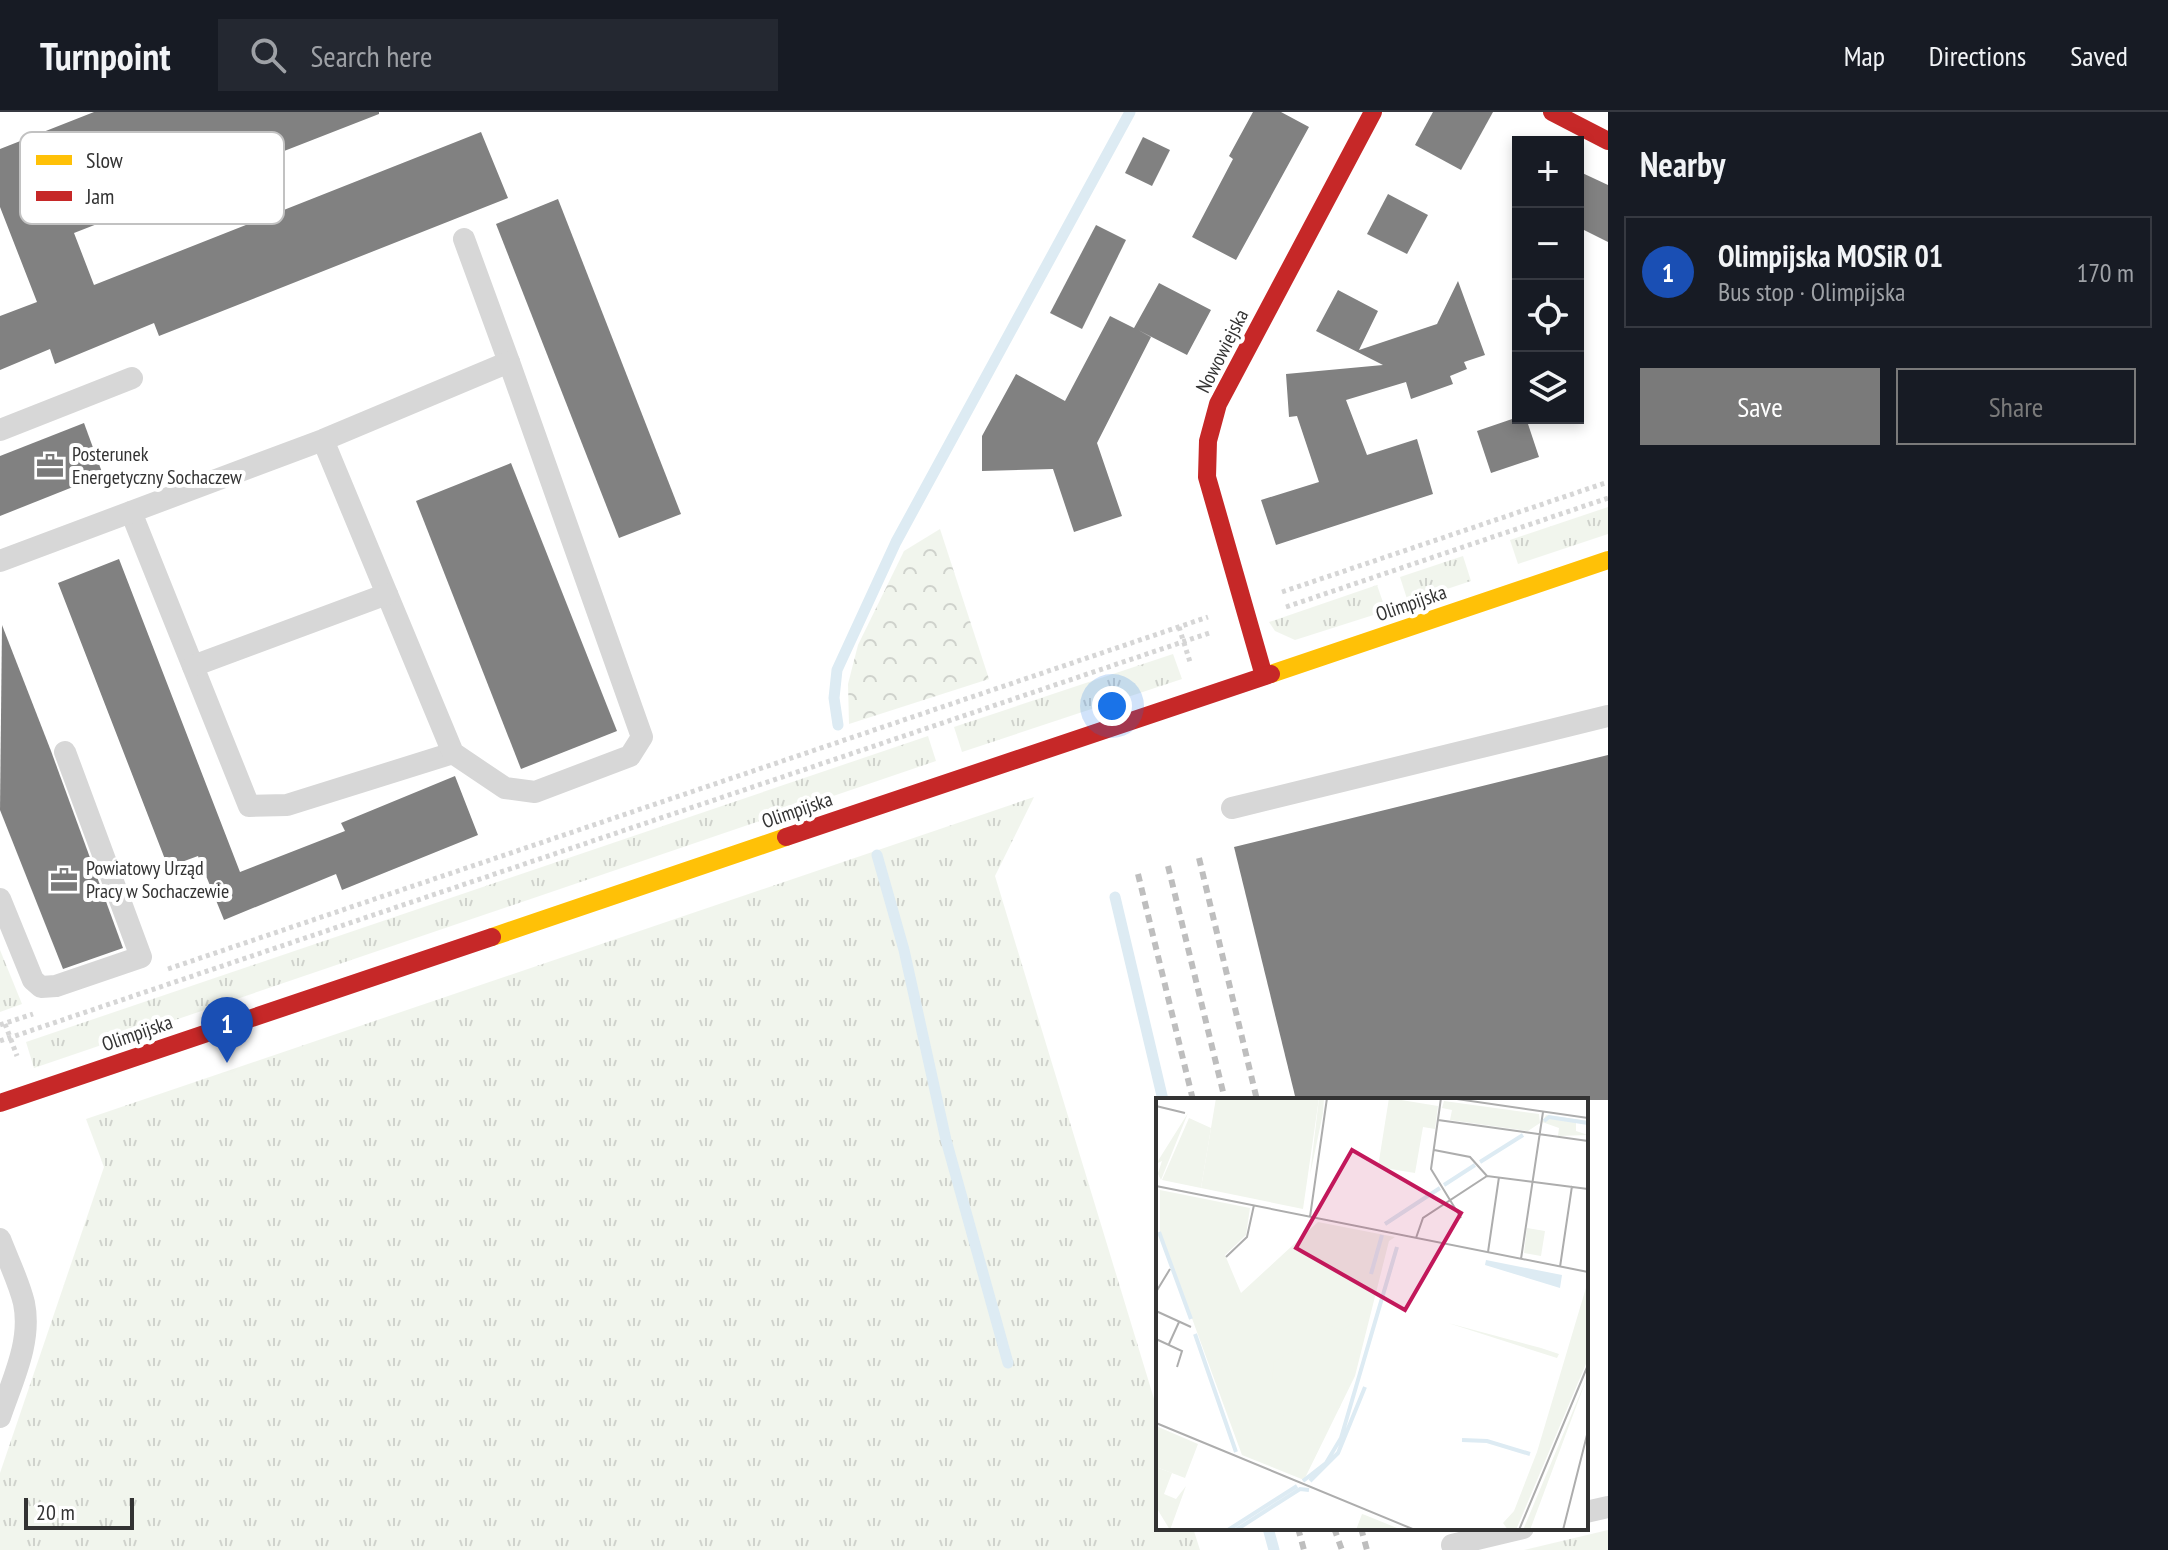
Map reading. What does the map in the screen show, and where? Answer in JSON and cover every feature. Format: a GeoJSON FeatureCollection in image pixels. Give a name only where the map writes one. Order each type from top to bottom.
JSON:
{"type":"FeatureCollection","features":[{"type":"Feature","properties":{"kind":"street","name":"Nowowiejska"},"geometry":{"type":"LineString","coordinates":[[1264,676],[1207,477],[1208,441],[1218,404],[1373,112]]}},
{"type":"Feature","properties":{"kind":"street"},"geometry":{"type":"LineString","coordinates":[[1552,112],[1608,141]]}},
{"type":"Feature","properties":{"kind":"street","name":"Olimpijska"},"geometry":{"type":"LineString","coordinates":[[0,1103],[1608,560]]}},
{"type":"Feature","properties":{"kind":"lane"},"geometry":{"type":"LineString","coordinates":[[323,440],[453,753],[505,788],[535,792],[630,756],[642,737],[464,239]]}},
{"type":"Feature","properties":{"kind":"lane"},"geometry":{"type":"LineString","coordinates":[[0,561],[323,440],[509,362]]}},
{"type":"Feature","properties":{"kind":"lane"},"geometry":{"type":"LineString","coordinates":[[0,430],[132,378]]}},
{"type":"Feature","properties":{"kind":"lane"},"geometry":{"type":"LineString","coordinates":[[131,512],[249,806],[287,805],[453,753]]}},
{"type":"Feature","properties":{"kind":"lane"},"geometry":{"type":"LineString","coordinates":[[193,666],[387,594]]}},
{"type":"Feature","properties":{"kind":"lane"},"geometry":{"type":"LineString","coordinates":[[1232,808],[1608,716]]}},
{"type":"Feature","properties":{"kind":"lane"},"geometry":{"type":"LineString","coordinates":[[0,899],[33,980],[41,987],[56,986],[141,957],[65,752]]}},
{"type":"Feature","properties":{"kind":"lane"},"geometry":{"type":"LineString","coordinates":[[0,1239],[24,1302],[27,1326],[23,1348],[0,1417]]}},
{"type":"Feature","properties":{"kind":"lane"},"geometry":{"type":"LineString","coordinates":[[1588,1512],[1608,1507]]}},
{"type":"Feature","properties":{"kind":"lane"},"geometry":{"type":"LineString","coordinates":[[1452,1545],[1515,1530]]}},
{"type":"Feature","properties":{"kind":"path"},"geometry":{"type":"LineString","coordinates":[[0,1041],[1245,613],[1608,482]]}},
{"type":"Feature","properties":{"kind":"path"},"geometry":{"type":"LineString","coordinates":[[167,969],[1245,613],[1608,498]]}},
{"type":"Feature","properties":{"kind":"path"},"geometry":{"type":"LineString","coordinates":[[0,1025],[46,1010]]}},
{"type":"Feature","properties":{"kind":"green space"},"geometry":{"type":"Polygon","coordinates":[[[1608,507],[1608,534],[1518,564],[1510,540],[1608,507]]]}},
{"type":"Feature","properties":{"kind":"green space"},"geometry":{"type":"Polygon","coordinates":[[[940,529],[989,679],[849,724],[848,684],[858,645],[904,551],[940,529]]]}},
{"type":"Feature","properties":{"kind":"green space"},"geometry":{"type":"Polygon","coordinates":[[[1463,556],[1471,581],[1408,602],[1400,577],[1463,556]]]}},
{"type":"Feature","properties":{"kind":"green space"},"geometry":{"type":"Polygon","coordinates":[[[1377,585],[1386,611],[1295,640],[1275,631],[1269,622],[1377,585]]]}},
{"type":"Feature","properties":{"kind":"green space"},"geometry":{"type":"Polygon","coordinates":[[[1173,654],[1182,679],[962,752],[954,727],[1173,654]]]}},
{"type":"Feature","properties":{"kind":"green space"},"geometry":{"type":"Polygon","coordinates":[[[928,736],[936,761],[34,1068],[26,1042],[928,736]]]}},
{"type":"Feature","properties":{"kind":"green space"},"geometry":{"type":"Polygon","coordinates":[[[1034,797],[995,876],[1156,1405],[1156,1530],[1194,1530],[1200,1550],[0,1550],[0,1473],[104,1167],[86,1119],[1034,797]]]}},
{"type":"Feature","properties":{"kind":"green space"},"geometry":{"type":"Polygon","coordinates":[[[0,950],[22,1004],[0,1012],[0,950]]]}},
{"type":"Feature","properties":{"kind":"green space"},"geometry":{"type":"Polygon","coordinates":[[[1608,1530],[1608,1550],[1524,1550],[1608,1530]]]}},
{"type":"Feature","properties":{"kind":"building"},"geometry":{"type":"Polygon","coordinates":[[[94,112],[379,112],[284,151],[284,132],[43,132],[94,112]]]}},
{"type":"Feature","properties":{"kind":"building"},"geometry":{"type":"Polygon","coordinates":[[[1253,112],[1281,112],[1309,127],[1236,260],[1192,237],[1233,159],[1229,156],[1253,112]]]}},
{"type":"Feature","properties":{"kind":"building"},"geometry":{"type":"Polygon","coordinates":[[[1433,112],[1493,112],[1461,170],[1415,145],[1433,112]]]}},
{"type":"Feature","properties":{"kind":"building"},"geometry":{"type":"Polygon","coordinates":[[[481,132],[508,198],[159,336],[154,323],[55,364],[50,349],[0,370],[0,316],[37,302],[0,207],[0,149],[20,141],[20,224],[97,224],[74,233],[94,285],[248,224],[284,224],[284,210],[481,132]]]}},
{"type":"Feature","properties":{"kind":"building"},"geometry":{"type":"Polygon","coordinates":[[[1143,137],[1170,150],[1152,186],[1125,173],[1143,137]]]}},
{"type":"Feature","properties":{"kind":"building"},"geometry":{"type":"Polygon","coordinates":[[[1584,174],[1608,185],[1608,242],[1584,230],[1584,174]]]}},
{"type":"Feature","properties":{"kind":"building"},"geometry":{"type":"Polygon","coordinates":[[[1388,194],[1428,215],[1407,254],[1367,234],[1388,194]]]}},
{"type":"Feature","properties":{"kind":"building"},"geometry":{"type":"Polygon","coordinates":[[[558,199],[681,514],[619,538],[496,224],[558,199]]]}},
{"type":"Feature","properties":{"kind":"building"},"geometry":{"type":"Polygon","coordinates":[[[1096,225],[1126,240],[1082,329],[1050,313],[1096,225]]]}},
{"type":"Feature","properties":{"kind":"building"},"geometry":{"type":"Polygon","coordinates":[[[1458,281],[1485,355],[1464,362],[1467,369],[1450,376],[1453,384],[1411,399],[1406,382],[1346,400],[1367,455],[1417,439],[1433,494],[1276,545],[1261,500],[1319,482],[1297,416],[1289,417],[1286,374],[1383,365],[1316,331],[1338,290],[1378,311],[1359,350],[1437,324],[1458,281]]]}},
{"type":"Feature","properties":{"kind":"building"},"geometry":{"type":"Polygon","coordinates":[[[1159,283],[1211,310],[1187,355],[1138,330],[1151,337],[1097,443],[1122,516],[1074,532],[1053,469],[982,471],[982,436],[1016,374],[1065,401],[1110,316],[1134,328],[1159,283]]]}},
{"type":"Feature","properties":{"kind":"building"},"geometry":{"type":"Polygon","coordinates":[[[1512,419],[1512,424],[1528,424],[1539,457],[1491,473],[1477,431],[1512,419]]]}},
{"type":"Feature","properties":{"kind":"building","name":"Posterunek Energetyczny Sochaczew"},"geometry":{"type":"Polygon","coordinates":[[[84,423],[103,475],[0,516],[0,456],[84,423]]]}},
{"type":"Feature","properties":{"kind":"building"},"geometry":{"type":"Polygon","coordinates":[[[511,463],[617,731],[521,769],[416,501],[511,463]]]}},
{"type":"Feature","properties":{"kind":"building"},"geometry":{"type":"Polygon","coordinates":[[[119,559],[240,872],[345,831],[341,823],[455,776],[478,835],[342,890],[336,874],[224,920],[198,856],[168,867],[58,583],[119,559]]]}},
{"type":"Feature","properties":{"kind":"building","name":"Powiatowy Urząd Pracy w Sochaczewie"},"geometry":{"type":"Polygon","coordinates":[[[2,625],[123,948],[63,969],[0,810],[2,625]]]}},
{"type":"Feature","properties":{"kind":"building"},"geometry":{"type":"Polygon","coordinates":[[[1608,755],[1608,1100],[1296,1098],[1234,847],[1608,755]]]}},
{"type":"Feature","properties":{"kind":"waterway"},"geometry":{"type":"LineString","coordinates":[[838,725],[834,698],[837,670],[896,542],[1130,112]]}},
{"type":"Feature","properties":{"kind":"waterway"},"geometry":{"type":"LineString","coordinates":[[877,855],[904,950],[946,1140],[1008,1363]]}},
{"type":"Feature","properties":{"kind":"waterway"},"geometry":{"type":"LineString","coordinates":[[1115,897],[1163,1098]]}},
{"type":"Feature","properties":{"kind":"waterway"},"geometry":{"type":"LineString","coordinates":[[1269,1530],[1274,1550]]}},
{"type":"Feature","properties":{"kind":"railway"},"geometry":{"type":"LineString","coordinates":[[1199,858],[1257,1098]]}},
{"type":"Feature","properties":{"kind":"railway"},"geometry":{"type":"LineString","coordinates":[[1168,866],[1225,1098]]}},
{"type":"Feature","properties":{"kind":"railway"},"geometry":{"type":"LineString","coordinates":[[1138,874],[1193,1098]]}},
{"type":"Feature","properties":{"kind":"railway"},"geometry":{"type":"LineString","coordinates":[[1299,1530],[1304,1550]]}},
{"type":"Feature","properties":{"kind":"railway"},"geometry":{"type":"LineString","coordinates":[[1335,1530],[1342,1550]]}},
{"type":"Feature","properties":{"kind":"railway"},"geometry":{"type":"LineString","coordinates":[[1362,1530],[1367,1550]]}},
{"type":"Feature","properties":{"kind":"traffic: slow"},"geometry":{"type":"LineString","coordinates":[[1271,674],[1608,560]]}},
{"type":"Feature","properties":{"kind":"traffic: slow"},"geometry":{"type":"LineString","coordinates":[[492,937],[786,837]]}},
{"type":"Feature","properties":{"kind":"traffic: jam"},"geometry":{"type":"LineString","coordinates":[[1264,676],[1207,477],[1208,441],[1218,404],[1373,112]]}},
{"type":"Feature","properties":{"kind":"traffic: jam"},"geometry":{"type":"LineString","coordinates":[[1552,112],[1608,141]]}},
{"type":"Feature","properties":{"kind":"traffic: jam"},"geometry":{"type":"LineString","coordinates":[[786,837],[1271,674]]}},
{"type":"Feature","properties":{"kind":"traffic: jam"},"geometry":{"type":"LineString","coordinates":[[0,1103],[492,937]]}},
{"type":"Feature","properties":{"kind":"place","name":"Posterunek Energetyczny Sochaczew"},"geometry":{"type":"Point","coordinates":[50,466]}},
{"type":"Feature","properties":{"kind":"place","name":"Powiatowy Urząd Pracy w Sochaczewie"},"geometry":{"type":"Point","coordinates":[64,880]}},
{"type":"Feature","properties":{"kind":"place","name":"Olimpijska MOSiR 01"},"geometry":{"type":"Point","coordinates":[227,1063]}}]}
